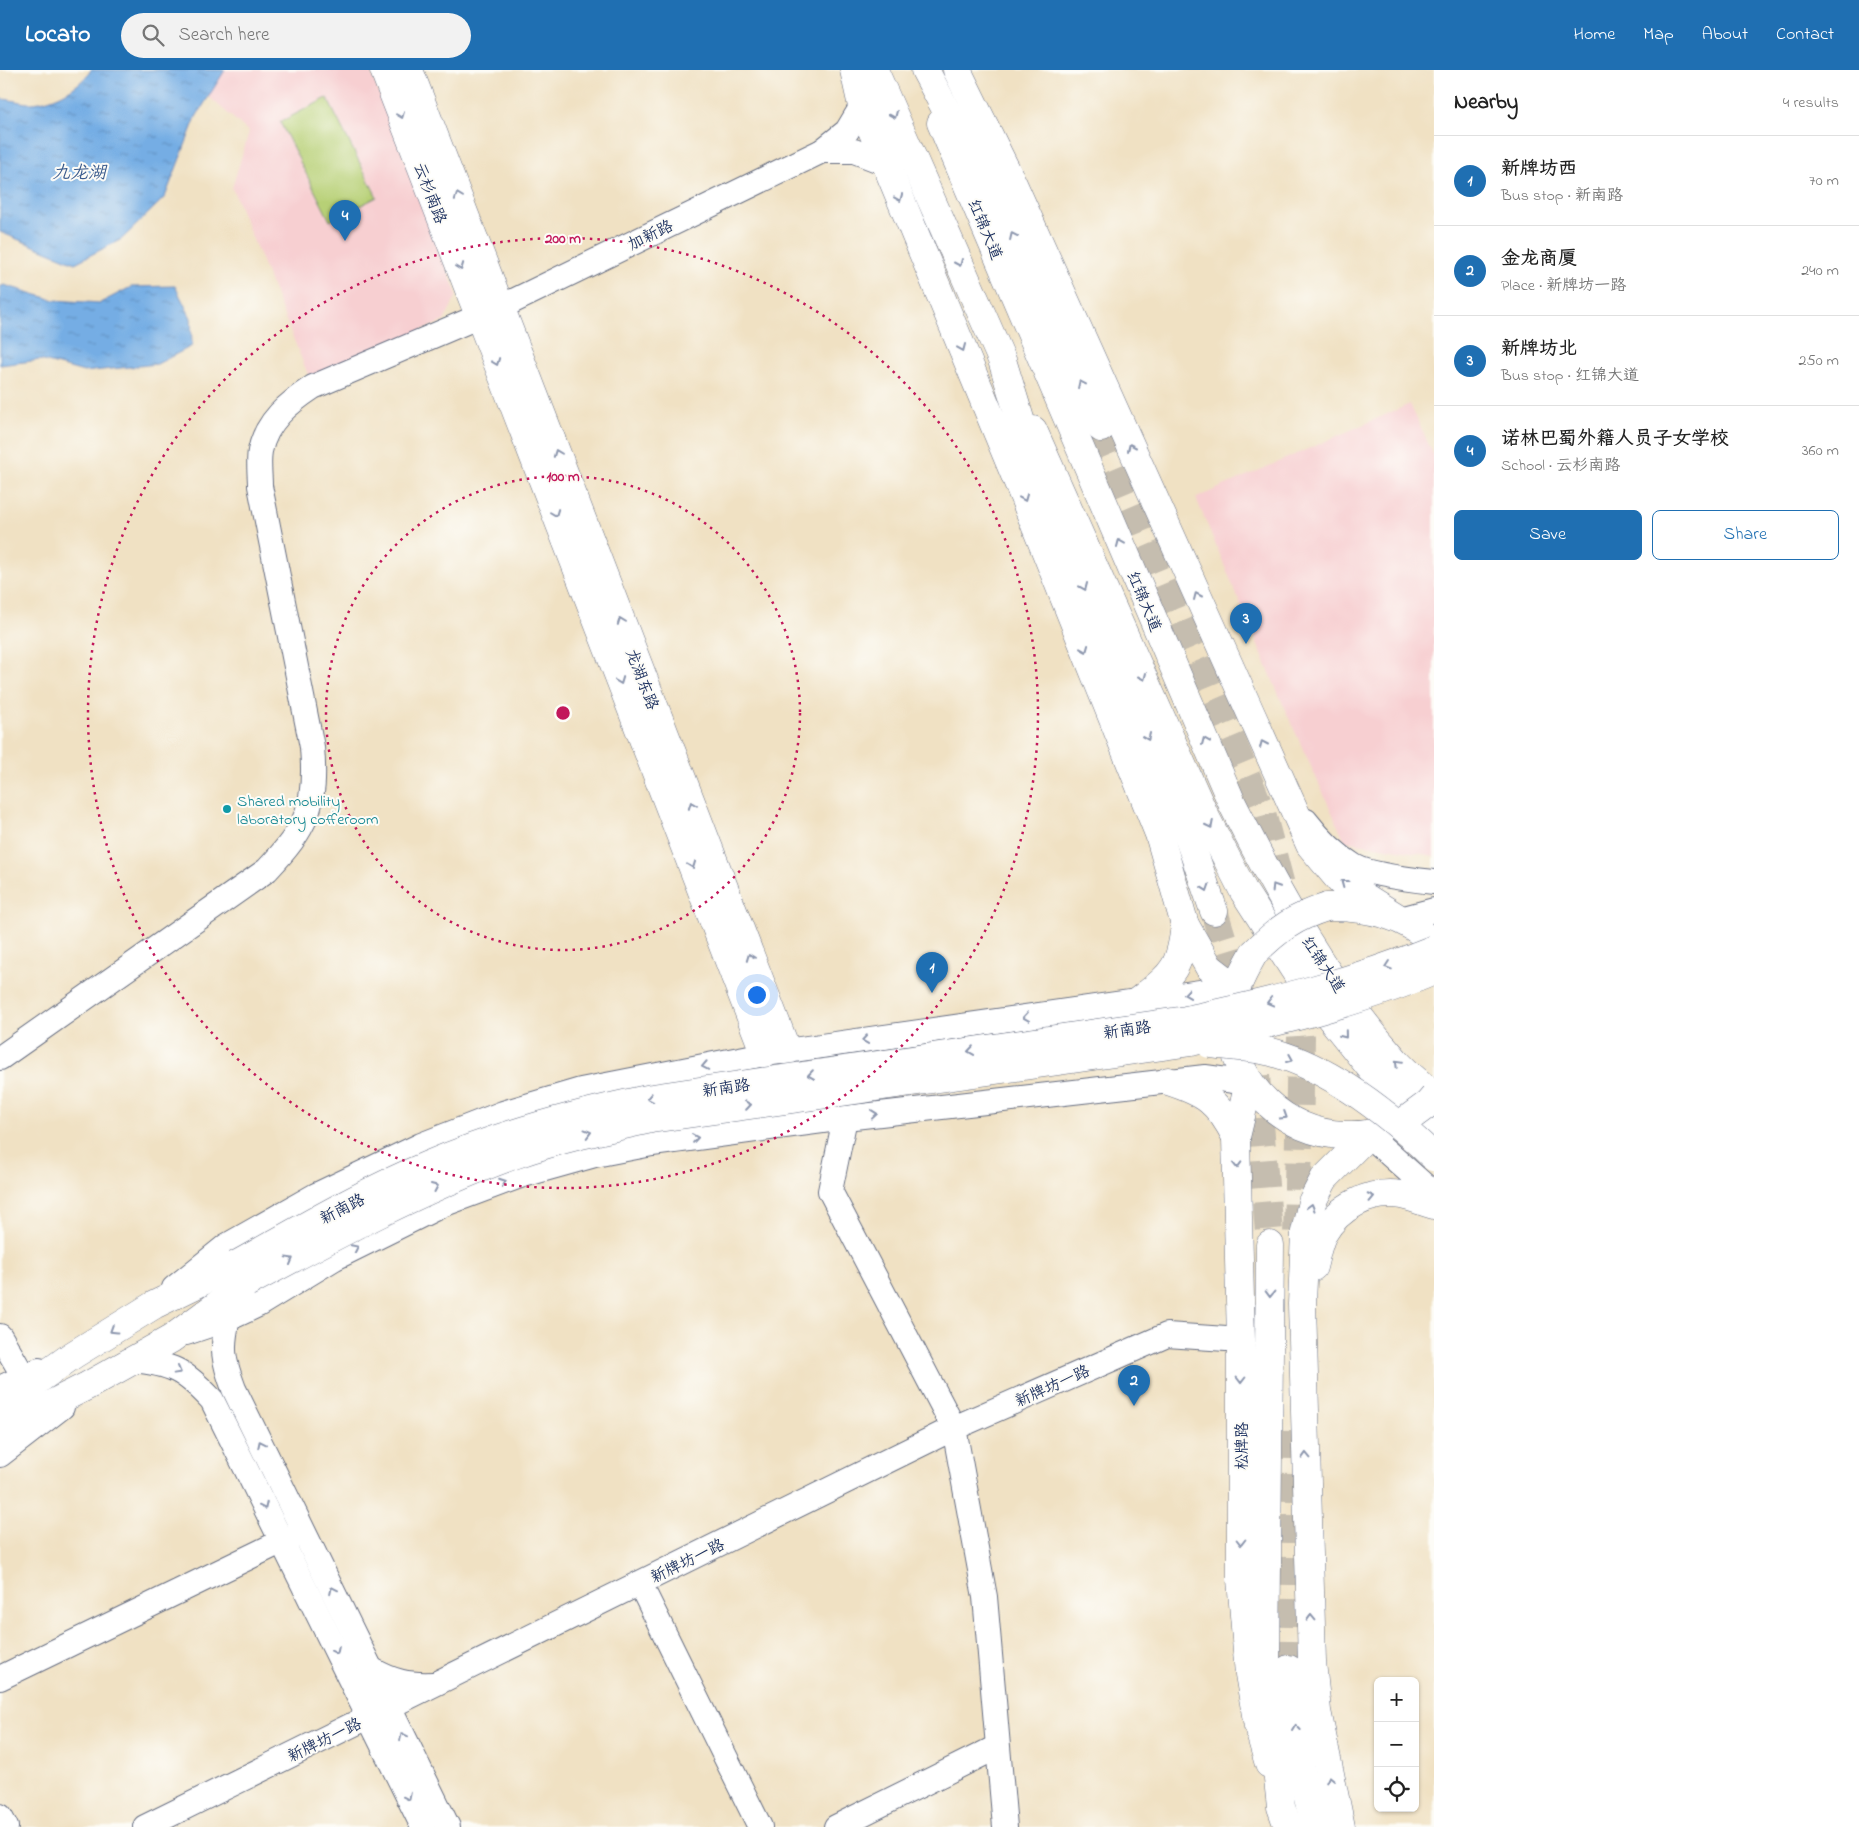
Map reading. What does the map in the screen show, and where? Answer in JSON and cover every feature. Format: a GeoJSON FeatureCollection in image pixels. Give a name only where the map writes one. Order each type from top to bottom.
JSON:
{"type":"FeatureCollection","features":[{"type":"Feature","properties":{"kind":"main road","name":"云杉南路"},"geometry":{"type":"LineString","coordinates":[[384,70],[490,311]]}},
{"type":"Feature","properties":{"kind":"main road","name":"云杉南路"},"geometry":{"type":"LineString","coordinates":[[409,70],[490,311]]}},
{"type":"Feature","properties":{"kind":"main road"},"geometry":{"type":"LineString","coordinates":[[854,70],[862,106],[1019,485],[1155,825],[1186,925],[1209,967],[1235,987]]}},
{"type":"Feature","properties":{"kind":"main road","name":"红锦大道"},"geometry":{"type":"LineString","coordinates":[[874,70],[1205,816],[1244,892],[1304,985],[1377,1076],[1434,1130]]}},
{"type":"Feature","properties":{"kind":"main road","name":"红锦大道"},"geometry":{"type":"LineString","coordinates":[[918,70],[1232,802],[1269,878],[1329,975],[1395,1060],[1434,1096]]}},
{"type":"Feature","properties":{"kind":"main road","name":"红锦大道"},"geometry":{"type":"LineString","coordinates":[[925,70],[1010,230],[1102,428]]}},
{"type":"Feature","properties":{"kind":"main road"},"geometry":{"type":"LineString","coordinates":[[956,70],[1013,184],[1310,845],[1341,882],[1400,919],[1428,939],[1434,948],[1337,994]]}},
{"type":"Feature","properties":{"kind":"main road","name":"龙湖东路"},"geometry":{"type":"LineString","coordinates":[[490,311],[776,1053]]}},
{"type":"Feature","properties":{"kind":"main road","name":"红锦大道"},"geometry":{"type":"LineString","coordinates":[[1002,360],[1040,484],[1181,816],[1214,910]]}},
{"type":"Feature","properties":{"kind":"main road"},"geometry":{"type":"LineString","coordinates":[[1400,919],[1352,906],[1327,907],[1306,914],[1278,929],[1254,953],[1235,987],[1230,1026],[1235,1053],[1249,1083],[1272,1108],[1300,1125],[1332,1135],[1368,1135],[1405,1121],[1428,1104],[1434,1096]]}},
{"type":"Feature","properties":{"kind":"main road"},"geometry":{"type":"LineString","coordinates":[[1137,1002],[1162,982],[1175,968],[1182,952],[1186,925]]}},
{"type":"Feature","properties":{"kind":"main road"},"geometry":{"type":"LineString","coordinates":[[1337,994],[1434,971]]}},
{"type":"Feature","properties":{"kind":"main road","name":"新南路"},"geometry":{"type":"LineString","coordinates":[[0,1407],[73,1354],[154,1305],[241,1274],[335,1235],[436,1186],[516,1154],[589,1132],[660,1118],[1191,1042],[1270,1024],[1337,994]]}},
{"type":"Feature","properties":{"kind":"main road","name":"新南路"},"geometry":{"type":"LineString","coordinates":[[0,1430],[88,1386],[170,1339],[241,1274],[327,1214],[427,1166],[511,1134],[586,1111],[652,1098],[1186,1020],[1264,1003],[1337,994]]}},
{"type":"Feature","properties":{"kind":"main road"},"geometry":{"type":"LineString","coordinates":[[1191,1042],[1274,1052],[1321,1073],[1363,1096],[1410,1134],[1434,1157]]}},
{"type":"Feature","properties":{"kind":"main road"},"geometry":{"type":"LineString","coordinates":[[1168,1081],[1197,1091],[1213,1101],[1226,1116],[1236,1137]]}},
{"type":"Feature","properties":{"kind":"main road","name":"松牌路"},"geometry":{"type":"LineString","coordinates":[[1249,1083],[1236,1137],[1241,1340],[1241,1579],[1244,1631],[1258,1726],[1285,1817]]}},
{"type":"Feature","properties":{"kind":"main road"},"geometry":{"type":"LineString","coordinates":[[1341,1827],[1317,1711],[1312,1662],[1302,1304],[1305,1232],[1312,1202],[1324,1179],[1368,1135]]}},
{"type":"Feature","properties":{"kind":"main road"},"geometry":{"type":"LineString","coordinates":[[1302,1304],[1322,1235],[1332,1220],[1348,1206],[1365,1198],[1386,1194],[1400,1195],[1434,1205]]}},
{"type":"Feature","properties":{"kind":"main road","name":"松牌路"},"geometry":{"type":"LineString","coordinates":[[1270,1245],[1266,1668],[1285,1817]]}},
{"type":"Feature","properties":{"kind":"main road"},"geometry":{"type":"LineString","coordinates":[[1289,1669],[1301,1768],[1315,1827]]}},
{"type":"Feature","properties":{"kind":"street"},"geometry":{"type":"LineString","coordinates":[[822,151],[847,131],[862,106]]}},
{"type":"Feature","properties":{"kind":"street","name":"加新路"},"geometry":{"type":"LineString","coordinates":[[0,1058],[267,870],[291,844],[307,815],[315,781],[312,747],[260,486],[260,452],[270,425],[288,404],[313,388],[490,311],[822,151]]}},
{"type":"Feature","properties":{"kind":"street"},"geometry":{"type":"LineString","coordinates":[[822,151],[854,151],[885,163]]}},
{"type":"Feature","properties":{"kind":"street"},"geometry":{"type":"LineString","coordinates":[[1285,793],[1318,837],[1355,867],[1402,879],[1434,882]]}},
{"type":"Feature","properties":{"kind":"street"},"geometry":{"type":"LineString","coordinates":[[1400,919],[1434,910]]}},
{"type":"Feature","properties":{"kind":"street","name":"新南路"},"geometry":{"type":"LineString","coordinates":[[154,1305],[226,1246],[316,1195],[421,1145],[503,1114],[581,1090],[776,1053],[1235,987]]}},
{"type":"Feature","properties":{"kind":"street","name":"新南路"},"geometry":{"type":"LineString","coordinates":[[170,1339],[258,1305],[335,1258],[442,1205],[520,1176],[595,1155],[652,1144],[845,1118],[1168,1081],[1205,1077],[1249,1083]]}},
{"type":"Feature","properties":{"kind":"street"},"geometry":{"type":"LineString","coordinates":[[845,1118],[830,1191],[954,1428],[985,1597],[1005,1827]]}},
{"type":"Feature","properties":{"kind":"street"},"geometry":{"type":"LineString","coordinates":[[1368,1135],[1434,1194]]}},
{"type":"Feature","properties":{"kind":"street"},"geometry":{"type":"LineString","coordinates":[[228,1318],[222,1342],[228,1374],[371,1669],[379,1712],[423,1827]]}},
{"type":"Feature","properties":{"kind":"street","name":"新牌坊一路"},"geometry":{"type":"LineString","coordinates":[[145,1827],[954,1428],[1167,1335],[1241,1340]]}},
{"type":"Feature","properties":{"kind":"street"},"geometry":{"type":"LineString","coordinates":[[0,1336],[24,1377]]}},
{"type":"Feature","properties":{"kind":"street","name":"新南路"},"geometry":{"type":"LineString","coordinates":[[0,1388],[73,1354]]}},
{"type":"Feature","properties":{"kind":"street"},"geometry":{"type":"LineString","coordinates":[[132,1360],[155,1362],[177,1369],[195,1382],[212,1400],[349,1678],[379,1712],[448,1827]]}},
{"type":"Feature","properties":{"kind":"street","name":"新南路"},"geometry":{"type":"LineString","coordinates":[[0,1455],[88,1386]]}},
{"type":"Feature","properties":{"kind":"street"},"geometry":{"type":"LineString","coordinates":[[0,1678],[304,1531]]}},
{"type":"Feature","properties":{"kind":"street"},"geometry":{"type":"LineString","coordinates":[[640,1584],[760,1827]]}},
{"type":"Feature","properties":{"kind":"street"},"geometry":{"type":"LineString","coordinates":[[371,1669],[390,1679],[409,1684],[435,1684]]}},
{"type":"Feature","properties":{"kind":"street"},"geometry":{"type":"LineString","coordinates":[[325,1739],[340,1718],[347,1700],[349,1678]]}},
{"type":"Feature","properties":{"kind":"street"},"geometry":{"type":"LineString","coordinates":[[836,1827],[997,1747]]}},
{"type":"Feature","properties":{"kind":"street"},"geometry":{"type":"LineString","coordinates":[[0,1816],[6,1827]]}},
{"type":"Feature","properties":{"kind":"shaded area"},"geometry":{"type":"Polygon","coordinates":[[[225,70],[370,70],[457,295],[444,321],[309,377],[232,188],[249,132],[208,96],[225,70]]]}},
{"type":"Feature","properties":{"kind":"shaded area"},"geometry":{"type":"Polygon","coordinates":[[[1410,404],[1434,456],[1434,856],[1345,841],[1287,714],[1196,498],[1410,404]]]}},
{"type":"Feature","properties":{"kind":"green space"},"geometry":{"type":"Polygon","coordinates":[[[327,98],[377,197],[330,221],[280,122],[327,98]]]}},
{"type":"Feature","properties":{"kind":"water","name":"九龙湖"},"geometry":{"type":"Polygon","coordinates":[[[91,70],[225,70],[196,117],[165,197],[122,239],[75,263],[0,232],[0,99],[27,103],[45,101],[71,89],[86,77],[91,70]]]}},
{"type":"Feature","properties":{"kind":"water"},"geometry":{"type":"Polygon","coordinates":[[[4,285],[54,300],[100,303],[131,287],[175,286],[191,318],[192,346],[157,364],[84,372],[40,360],[0,365],[0,287],[4,285]]]}},
{"type":"Feature","properties":{"kind":"tunnel"},"geometry":{"type":"LineString","coordinates":[[1101,428],[1262,813],[1282,889]]}},
{"type":"Feature","properties":{"kind":"tunnel"},"geometry":{"type":"LineString","coordinates":[[1214,911],[1242,1002]]}},
{"type":"Feature","properties":{"kind":"tunnel"},"geometry":{"type":"LineString","coordinates":[[1297,994],[1301,1037],[1297,1238]]}},
{"type":"Feature","properties":{"kind":"tunnel"},"geometry":{"type":"LineString","coordinates":[[1256,1076],[1270,1245]]}},
{"type":"Feature","properties":{"kind":"tunnel"},"geometry":{"type":"LineString","coordinates":[[1289,1669],[1294,1431]]}},
{"type":"Feature","properties":{"kind":"place","name":"诺林巴蜀外籍人员子女学校"},"geometry":{"type":"Point","coordinates":[345,241]}},
{"type":"Feature","properties":{"kind":"place","name":"新牌坊北"},"geometry":{"type":"Point","coordinates":[1246,644]}},
{"type":"Feature","properties":{"kind":"place","name":"Shared mobility laboratory cofferoom"},"geometry":{"type":"Point","coordinates":[227,809]}},
{"type":"Feature","properties":{"kind":"place","name":"新牌坊西"},"geometry":{"type":"Point","coordinates":[932,993]}},
{"type":"Feature","properties":{"kind":"place","name":"金龙商厦"},"geometry":{"type":"Point","coordinates":[1134,1406]}}]}
